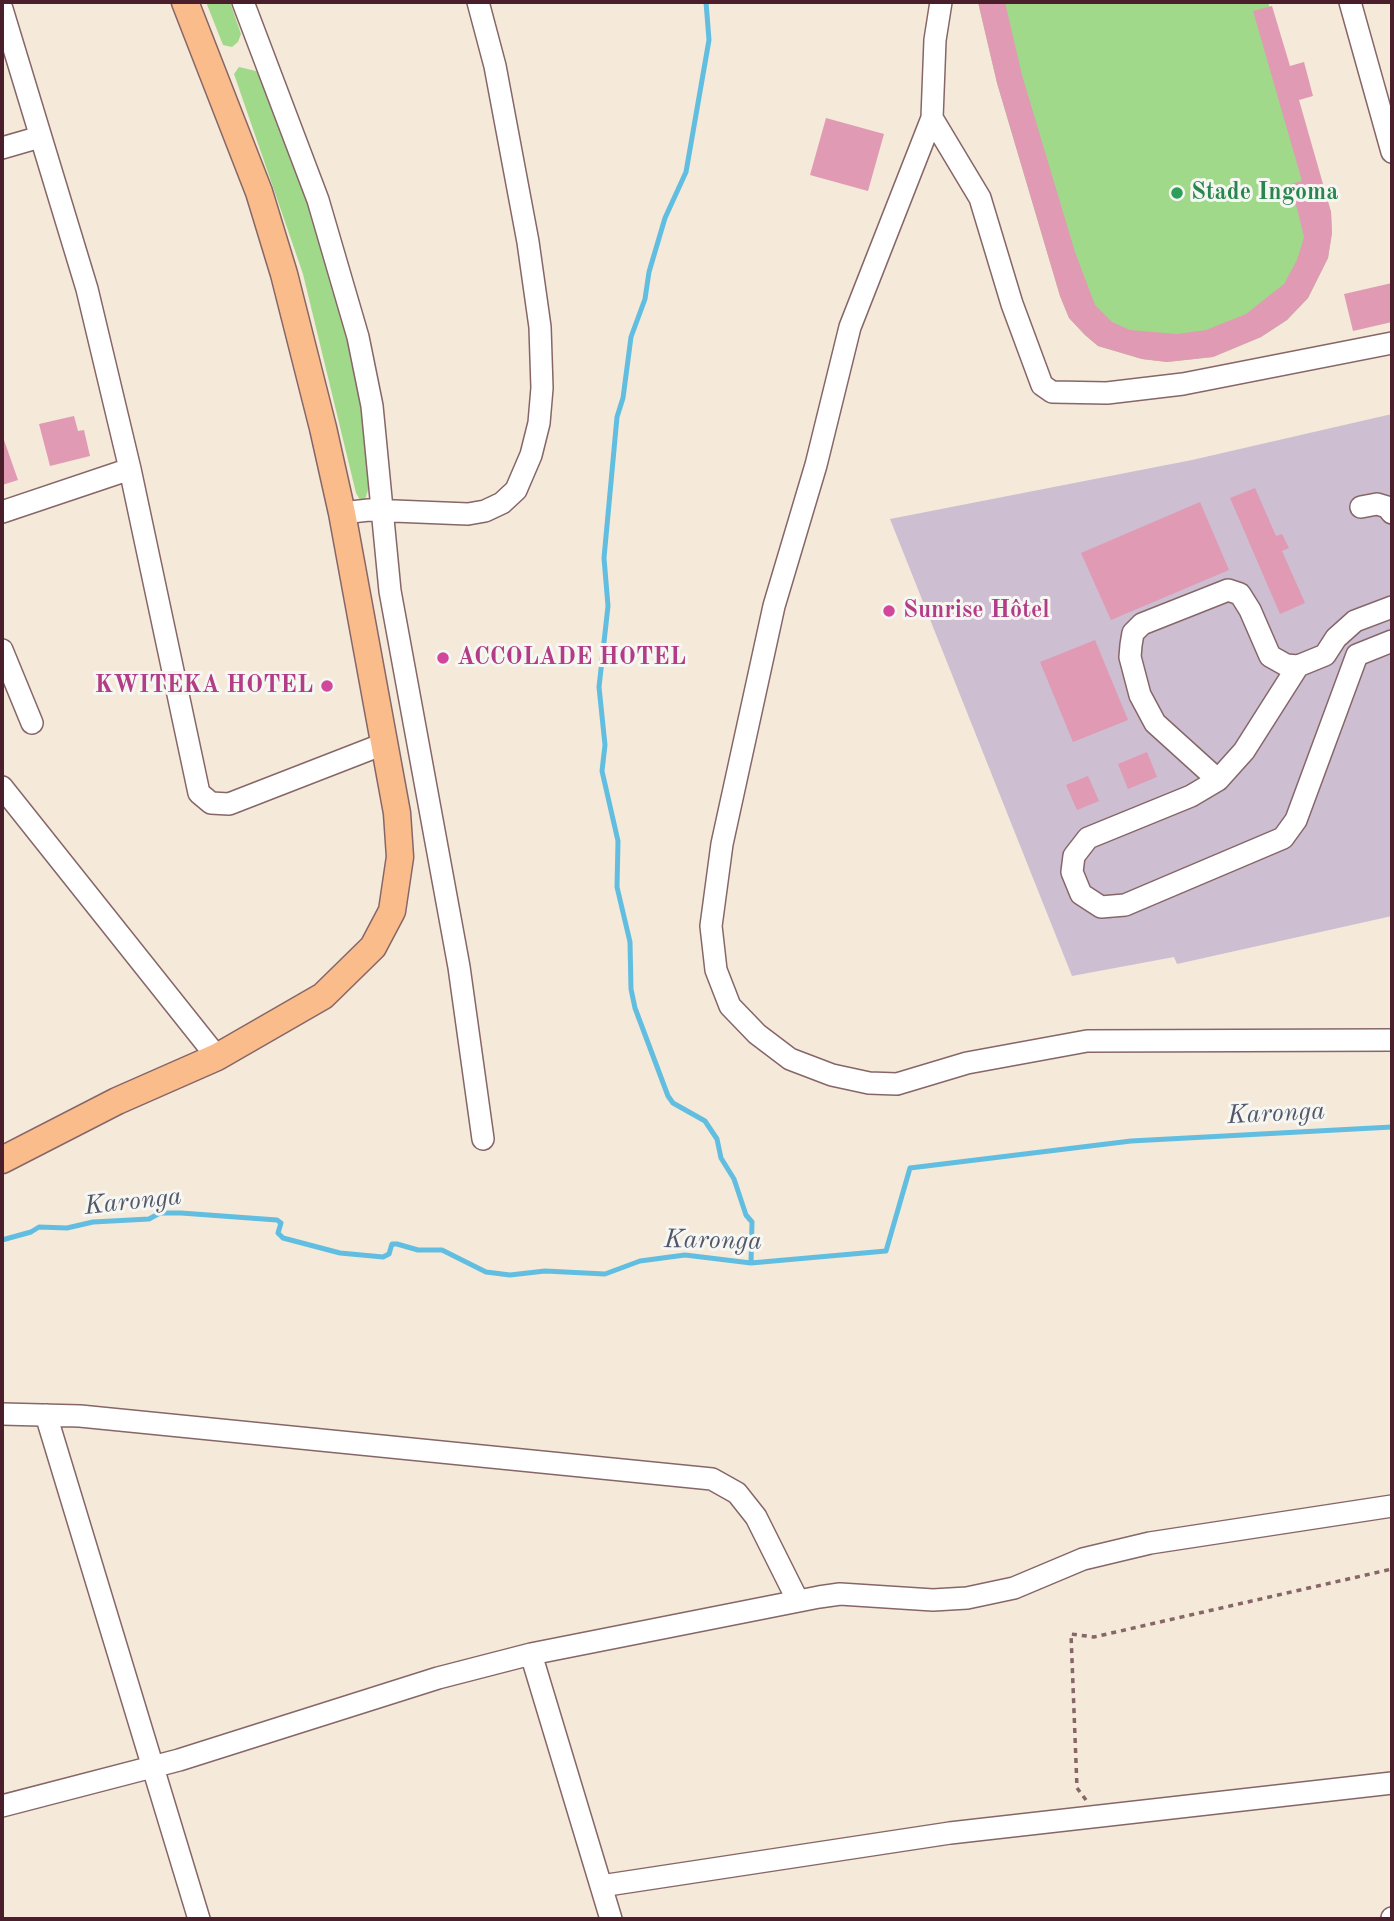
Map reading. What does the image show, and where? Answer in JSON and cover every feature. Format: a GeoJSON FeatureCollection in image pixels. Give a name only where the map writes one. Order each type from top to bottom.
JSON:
{"type":"FeatureCollection","features":[{"type":"Feature","properties":{"kind":"main road"},"geometry":{"type":"LineString","coordinates":[[2,1160],[117,1101],[217,1057],[323,996],[373,947],[392,911],[400,858],[397,813],[342,513],[306,352],[281,262],[254,180],[185,2]]}},
{"type":"Feature","properties":{"kind":"street"},"geometry":{"type":"LineString","coordinates":[[243,2],[318,200],[358,337],[372,406],[390,591],[459,967],[483,1139]]}},
{"type":"Feature","properties":{"kind":"street"},"geometry":{"type":"LineString","coordinates":[[342,513],[381,510],[468,514],[502,503],[516,490],[525,473],[539,423],[540,327],[528,242],[495,66],[478,2]]}},
{"type":"Feature","properties":{"kind":"street"},"geometry":{"type":"LineString","coordinates":[[941,2],[935,40],[932,118],[850,327],[816,465],[775,606],[722,844],[712,926],[716,970],[730,1006],[757,1034],[790,1059],[832,1075],[897,1084],[967,1063],[1087,1041],[1392,1040]]}},
{"type":"Feature","properties":{"kind":"street"},"geometry":{"type":"LineString","coordinates":[[1350,2],[1392,152]]}},
{"type":"Feature","properties":{"kind":"street"},"geometry":{"type":"LineString","coordinates":[[2,9],[87,289],[130,470],[199,793],[211,803],[229,804],[386,743]]}},
{"type":"Feature","properties":{"kind":"street"},"geometry":{"type":"LineString","coordinates":[[932,118],[980,198],[1012,304],[1042,384],[1052,392],[1107,393],[1183,384],[1392,343]]}},
{"type":"Feature","properties":{"kind":"street"},"geometry":{"type":"LineString","coordinates":[[2,148],[40,137]]}},
{"type":"Feature","properties":{"kind":"street"},"geometry":{"type":"LineString","coordinates":[[2,512],[130,470]]}},
{"type":"Feature","properties":{"kind":"street"},"geometry":{"type":"LineString","coordinates":[[1361,507],[1377,504],[1387,507],[1392,513]]}},
{"type":"Feature","properties":{"kind":"street"},"geometry":{"type":"LineString","coordinates":[[1218,780],[1154,723],[1147,710],[1130,657],[1133,633],[1142,624],[1228,590],[1240,594],[1270,656],[1286,665],[1298,666],[1325,655],[1357,656],[1392,641]]}},
{"type":"Feature","properties":{"kind":"street"},"geometry":{"type":"LineString","coordinates":[[1325,655],[1347,627],[1392,607]]}},
{"type":"Feature","properties":{"kind":"street"},"geometry":{"type":"LineString","coordinates":[[2,650],[32,723]]}},
{"type":"Feature","properties":{"kind":"street"},"geometry":{"type":"LineString","coordinates":[[1298,666],[1244,751],[1218,780],[1191,796],[1088,838],[1074,856],[1072,872],[1081,894],[1101,906],[1125,905],[1283,838],[1296,820],[1357,656]]}},
{"type":"Feature","properties":{"kind":"street"},"geometry":{"type":"LineString","coordinates":[[2,787],[217,1057]]}},
{"type":"Feature","properties":{"kind":"street"},"geometry":{"type":"LineString","coordinates":[[2,1414],[79,1416],[712,1479],[737,1493],[756,1517],[799,1601]]}},
{"type":"Feature","properties":{"kind":"street"},"geometry":{"type":"LineString","coordinates":[[46,1415],[155,1766],[199,1919]]}},
{"type":"Feature","properties":{"kind":"street"},"geometry":{"type":"LineString","coordinates":[[2,1806],[155,1766],[438,1678],[531,1654],[841,1594],[933,1600],[967,1598],[1014,1588],[1083,1559],[1150,1544],[1392,1506]]}},
{"type":"Feature","properties":{"kind":"street"},"geometry":{"type":"LineString","coordinates":[[531,1654],[611,1919]]}},
{"type":"Feature","properties":{"kind":"street"},"geometry":{"type":"LineString","coordinates":[[601,1886],[950,1833],[1392,1783]]}},
{"type":"Feature","properties":{"kind":"path"},"geometry":{"type":"LineString","coordinates":[[1099,1816],[1077,1788],[1071,1634],[1094,1637],[1392,1569]]}},
{"type":"Feature","properties":{"kind":"shaded area"},"geometry":{"type":"Polygon","coordinates":[[[1392,414],[1392,916],[1177,964],[1174,957],[1072,976],[890,519],[1192,460],[1392,414]]]}},
{"type":"Feature","properties":{"kind":"green space"},"geometry":{"type":"Polygon","coordinates":[[[206,2],[230,2],[241,34],[232,47],[223,45],[206,2]]]}},
{"type":"Feature","properties":{"kind":"green space","name":"Stade Ingoma"},"geometry":{"type":"Polygon","coordinates":[[[978,2],[1268,2],[1331,212],[1332,233],[1328,258],[1308,298],[1287,320],[1261,337],[1213,357],[1167,362],[1142,359],[1098,346],[1085,335],[1069,318],[1060,296],[997,83],[978,2]]]}},
{"type":"Feature","properties":{"kind":"green space"},"geometry":{"type":"Polygon","coordinates":[[[239,67],[256,71],[261,76],[313,215],[348,332],[372,477],[365,500],[360,500],[356,493],[303,274],[234,74],[239,67]]]}},
{"type":"Feature","properties":{"kind":"building"},"geometry":{"type":"Polygon","coordinates":[[[978,2],[1005,2],[1022,75],[1075,252],[1095,305],[1112,322],[1130,330],[1177,334],[1206,330],[1246,314],[1284,284],[1297,260],[1304,237],[1291,184],[1302,181],[1253,11],[1272,6],[1290,66],[1304,62],[1313,96],[1299,100],[1331,212],[1332,233],[1328,258],[1308,298],[1287,320],[1261,337],[1213,357],[1167,362],[1142,359],[1098,346],[1085,335],[1069,318],[1060,296],[997,83],[978,2]]]}},
{"type":"Feature","properties":{"kind":"building"},"geometry":{"type":"Polygon","coordinates":[[[826,118],[884,134],[868,191],[810,175],[826,118]]]}},
{"type":"Feature","properties":{"kind":"building"},"geometry":{"type":"Polygon","coordinates":[[[1392,283],[1392,322],[1353,331],[1344,294],[1392,283]]]}},
{"type":"Feature","properties":{"kind":"building"},"geometry":{"type":"Polygon","coordinates":[[[74,416],[78,431],[84,430],[90,456],[50,466],[39,424],[74,416]]]}},
{"type":"Feature","properties":{"kind":"building"},"geometry":{"type":"Polygon","coordinates":[[[2,440],[18,480],[2,485],[2,440]]]}},
{"type":"Feature","properties":{"kind":"building"},"geometry":{"type":"Polygon","coordinates":[[[1255,488],[1276,536],[1282,534],[1289,548],[1282,551],[1305,603],[1280,614],[1230,498],[1255,488]]]}},
{"type":"Feature","properties":{"kind":"building"},"geometry":{"type":"Polygon","coordinates":[[[1200,502],[1229,570],[1111,620],[1081,553],[1200,502]]]}},
{"type":"Feature","properties":{"kind":"building"},"geometry":{"type":"Polygon","coordinates":[[[1095,640],[1128,720],[1073,742],[1040,662],[1095,640]]]}},
{"type":"Feature","properties":{"kind":"building"},"geometry":{"type":"Polygon","coordinates":[[[1147,752],[1157,777],[1128,789],[1118,764],[1147,752]]]}},
{"type":"Feature","properties":{"kind":"building"},"geometry":{"type":"Polygon","coordinates":[[[1088,776],[1099,801],[1077,810],[1066,785],[1088,776]]]}},
{"type":"Feature","properties":{"kind":"waterway"},"geometry":{"type":"LineString","coordinates":[[706,2],[709,40],[686,172],[665,218],[649,272],[645,299],[631,337],[623,398],[617,417],[604,558],[608,606],[599,687],[605,745],[602,771],[618,841],[617,887],[630,942],[631,989],[635,1008],[668,1096],[673,1103],[705,1121],[717,1139],[721,1158],[734,1179],[746,1215],[752,1222],[751,1263]]}},
{"type":"Feature","properties":{"kind":"waterway","name":"Karonga"},"geometry":{"type":"LineString","coordinates":[[2,1240],[39,1227],[67,1228],[93,1222],[149,1219],[160,1213],[181,1213],[277,1220],[281,1223],[278,1233],[283,1238],[340,1253],[383,1257],[389,1254],[392,1244],[418,1250],[442,1250],[486,1272],[510,1275],[545,1271],[605,1274],[640,1261],[685,1255],[751,1263],[886,1251],[910,1168],[1131,1141],[1392,1127]]}},
{"type":"Feature","properties":{"kind":"place","name":"Stade Ingoma"},"geometry":{"type":"Point","coordinates":[1177,193]}},
{"type":"Feature","properties":{"kind":"place","name":"Sunrise Hôtel"},"geometry":{"type":"Point","coordinates":[889,611]}},
{"type":"Feature","properties":{"kind":"place","name":"ACCOLADE HOTEL"},"geometry":{"type":"Point","coordinates":[443,658]}},
{"type":"Feature","properties":{"kind":"place","name":"KWITEKA HOTEL"},"geometry":{"type":"Point","coordinates":[327,686]}}]}
